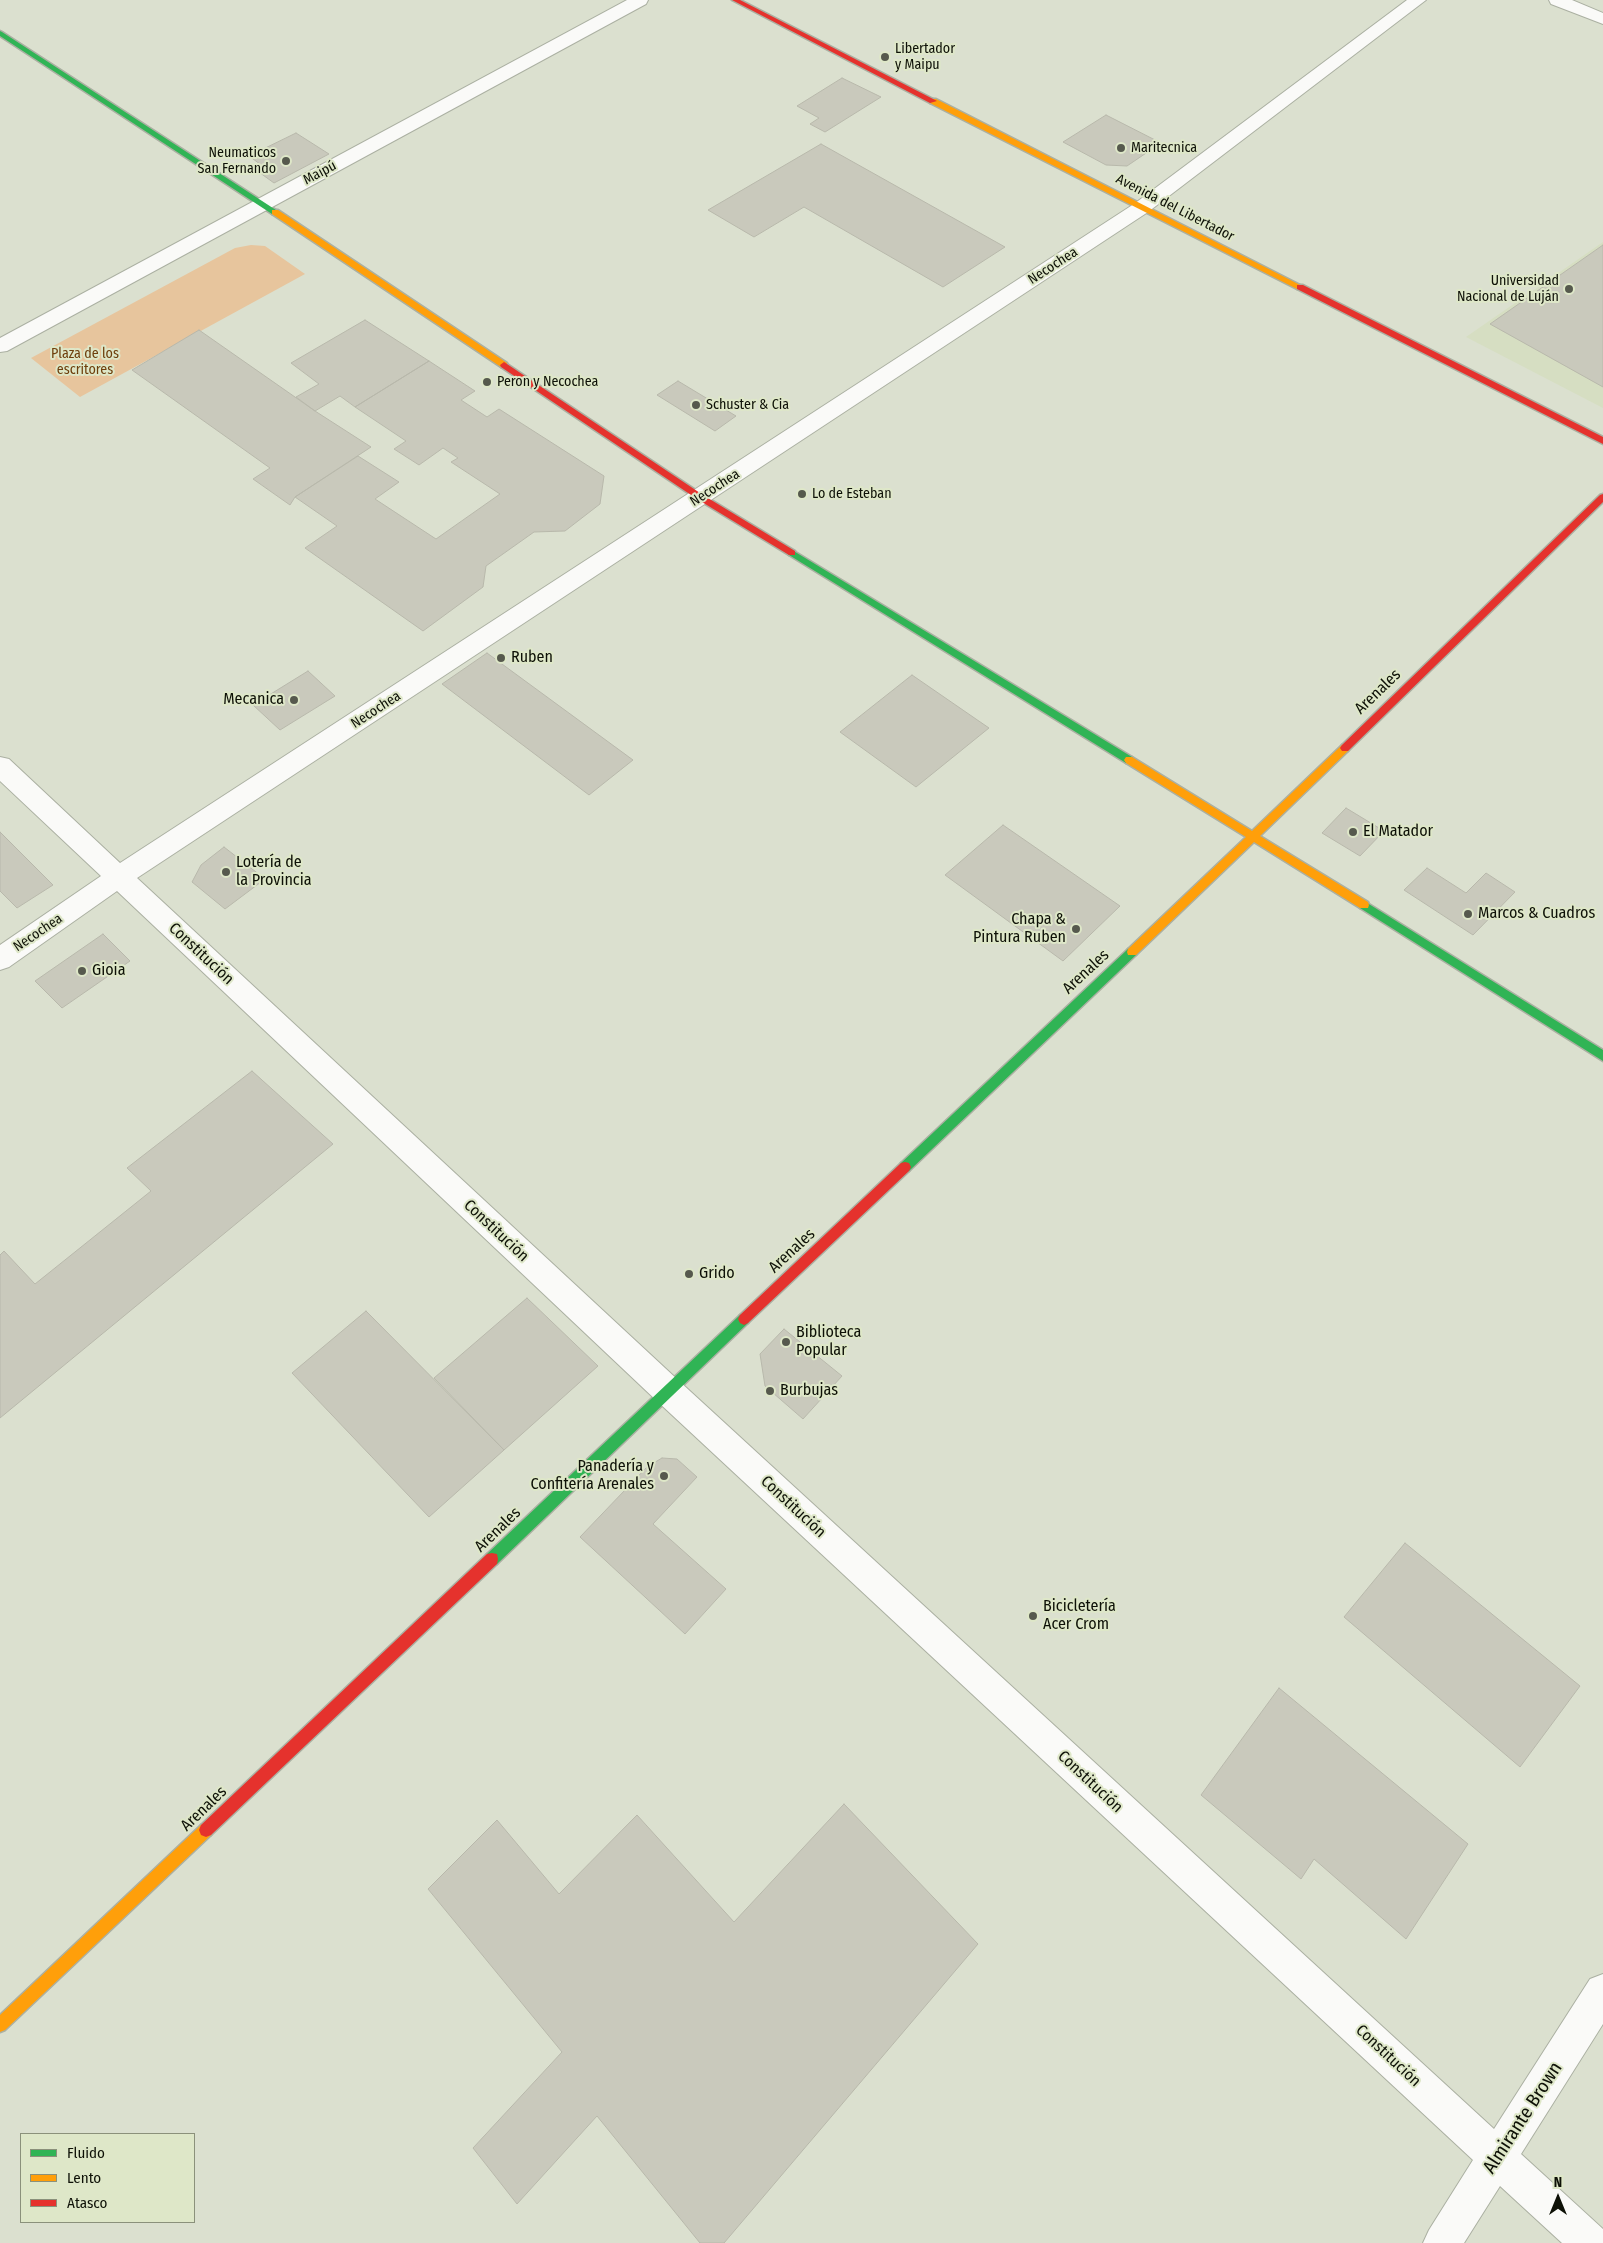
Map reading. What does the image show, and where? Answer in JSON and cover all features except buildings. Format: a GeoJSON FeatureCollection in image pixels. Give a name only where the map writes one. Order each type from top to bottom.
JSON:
{"type":"FeatureCollection","features":[{"type":"Feature","properties":{"kind":"main road","name":"Avenida del Libertador"},"geometry":{"type":"LineString","coordinates":[[735,0],[1141,208],[1438,356],[1603,441]]}},
{"type":"Feature","properties":{"kind":"main road"},"geometry":{"type":"LineString","coordinates":[[0,33],[264,204],[700,498],[1254,836],[1603,1056]]}},
{"type":"Feature","properties":{"kind":"main road","name":"Arenales"},"geometry":{"type":"LineString","coordinates":[[0,2025],[1254,836],[1603,497]]}},
{"type":"Feature","properties":{"kind":"street","name":"Maipú"},"geometry":{"type":"LineString","coordinates":[[0,346],[640,0]]}},
{"type":"Feature","properties":{"kind":"street","name":"Necochea"},"geometry":{"type":"LineString","coordinates":[[0,960],[120,878],[1141,208],[1418,0]]}},
{"type":"Feature","properties":{"kind":"street"},"geometry":{"type":"LineString","coordinates":[[1556,0],[1603,19]]}},
{"type":"Feature","properties":{"kind":"street","name":"Constitución"},"geometry":{"type":"LineString","coordinates":[[0,766],[668,1391],[1590,2243]]}},
{"type":"Feature","properties":{"kind":"street","name":"Almirante Brown"},"geometry":{"type":"LineString","coordinates":[[1442,2243],[1603,1992]]}},
{"type":"Feature","properties":{"kind":"shaded area","name":"Universidad Nacional de Luján"},"geometry":{"type":"Polygon","coordinates":[[[1603,242],[1603,408],[1466,337],[1603,242]]]}},
{"type":"Feature","properties":{"kind":"green space","name":"Plaza de los escritores"},"geometry":{"type":"Polygon","coordinates":[[[251,245],[265,246],[305,274],[80,397],[31,358],[235,248],[251,245]]]}},
{"type":"Feature","properties":{"kind":"traffic: fast"},"geometry":{"type":"LineString","coordinates":[[0,33],[275,212]]}},
{"type":"Feature","properties":{"kind":"traffic: fast"},"geometry":{"type":"LineString","coordinates":[[792,553],[1129,760]]}},
{"type":"Feature","properties":{"kind":"traffic: fast"},"geometry":{"type":"LineString","coordinates":[[1364,905],[1603,1056]]}},
{"type":"Feature","properties":{"kind":"traffic: fast"},"geometry":{"type":"LineString","coordinates":[[905,1167],[1132,952]]}},
{"type":"Feature","properties":{"kind":"traffic: fast"},"geometry":{"type":"LineString","coordinates":[[492,1559],[744,1319]]}},
{"type":"Feature","properties":{"kind":"traffic: slow"},"geometry":{"type":"LineString","coordinates":[[933,101],[1300,287]]}},
{"type":"Feature","properties":{"kind":"traffic: slow"},"geometry":{"type":"LineString","coordinates":[[275,212],[504,365]]}},
{"type":"Feature","properties":{"kind":"traffic: slow"},"geometry":{"type":"LineString","coordinates":[[1132,952],[1345,748]]}},
{"type":"Feature","properties":{"kind":"traffic: slow"},"geometry":{"type":"LineString","coordinates":[[1129,760],[1364,905]]}},
{"type":"Feature","properties":{"kind":"traffic: slow"},"geometry":{"type":"LineString","coordinates":[[0,2025],[206,1830]]}},
{"type":"Feature","properties":{"kind":"traffic: jam"},"geometry":{"type":"LineString","coordinates":[[735,0],[933,101]]}},
{"type":"Feature","properties":{"kind":"traffic: jam"},"geometry":{"type":"LineString","coordinates":[[1300,287],[1603,441]]}},
{"type":"Feature","properties":{"kind":"traffic: jam"},"geometry":{"type":"LineString","coordinates":[[504,365],[700,497],[792,553]]}},
{"type":"Feature","properties":{"kind":"traffic: jam"},"geometry":{"type":"LineString","coordinates":[[1345,748],[1603,497]]}},
{"type":"Feature","properties":{"kind":"traffic: jam"},"geometry":{"type":"LineString","coordinates":[[744,1319],[905,1167]]}},
{"type":"Feature","properties":{"kind":"traffic: jam"},"geometry":{"type":"LineString","coordinates":[[206,1830],[492,1559]]}},
{"type":"Feature","properties":{"kind":"place","name":"Libertador y Maipu"},"geometry":{"type":"Point","coordinates":[885,57]}},
{"type":"Feature","properties":{"kind":"place","name":"Maritecnica"},"geometry":{"type":"Point","coordinates":[1121,148]}},
{"type":"Feature","properties":{"kind":"place","name":"Neumaticos San Fernando"},"geometry":{"type":"Point","coordinates":[286,161]}},
{"type":"Feature","properties":{"kind":"place","name":"Universidad Nacional de Luján"},"geometry":{"type":"Point","coordinates":[1569,289]}},
{"type":"Feature","properties":{"kind":"place","name":"Peron y Necochea"},"geometry":{"type":"Point","coordinates":[487,382]}},
{"type":"Feature","properties":{"kind":"place","name":"Schuster & Cia"},"geometry":{"type":"Point","coordinates":[696,405]}},
{"type":"Feature","properties":{"kind":"place","name":"Lo de Esteban"},"geometry":{"type":"Point","coordinates":[802,494]}},
{"type":"Feature","properties":{"kind":"place","name":"Ruben"},"geometry":{"type":"Point","coordinates":[501,658]}},
{"type":"Feature","properties":{"kind":"place","name":"Mecanica"},"geometry":{"type":"Point","coordinates":[294,700]}},
{"type":"Feature","properties":{"kind":"place","name":"El Matador"},"geometry":{"type":"Point","coordinates":[1353,832]}},
{"type":"Feature","properties":{"kind":"place","name":"Lotería de la Provincia"},"geometry":{"type":"Point","coordinates":[226,872]}},
{"type":"Feature","properties":{"kind":"place","name":"Marcos & Cuadros"},"geometry":{"type":"Point","coordinates":[1468,914]}},
{"type":"Feature","properties":{"kind":"place","name":"Chapa & Pintura Ruben"},"geometry":{"type":"Point","coordinates":[1076,929]}},
{"type":"Feature","properties":{"kind":"place","name":"Gioia"},"geometry":{"type":"Point","coordinates":[82,971]}},
{"type":"Feature","properties":{"kind":"place","name":"Grido"},"geometry":{"type":"Point","coordinates":[689,1274]}},
{"type":"Feature","properties":{"kind":"place","name":"Biblioteca Popular"},"geometry":{"type":"Point","coordinates":[786,1342]}},
{"type":"Feature","properties":{"kind":"place","name":"Burbujas"},"geometry":{"type":"Point","coordinates":[770,1391]}},
{"type":"Feature","properties":{"kind":"place","name":"Panadería y Confitería Arenales"},"geometry":{"type":"Point","coordinates":[664,1476]}},
{"type":"Feature","properties":{"kind":"place","name":"Bicicletería Acer Crom"},"geometry":{"type":"Point","coordinates":[1033,1616]}}]}
